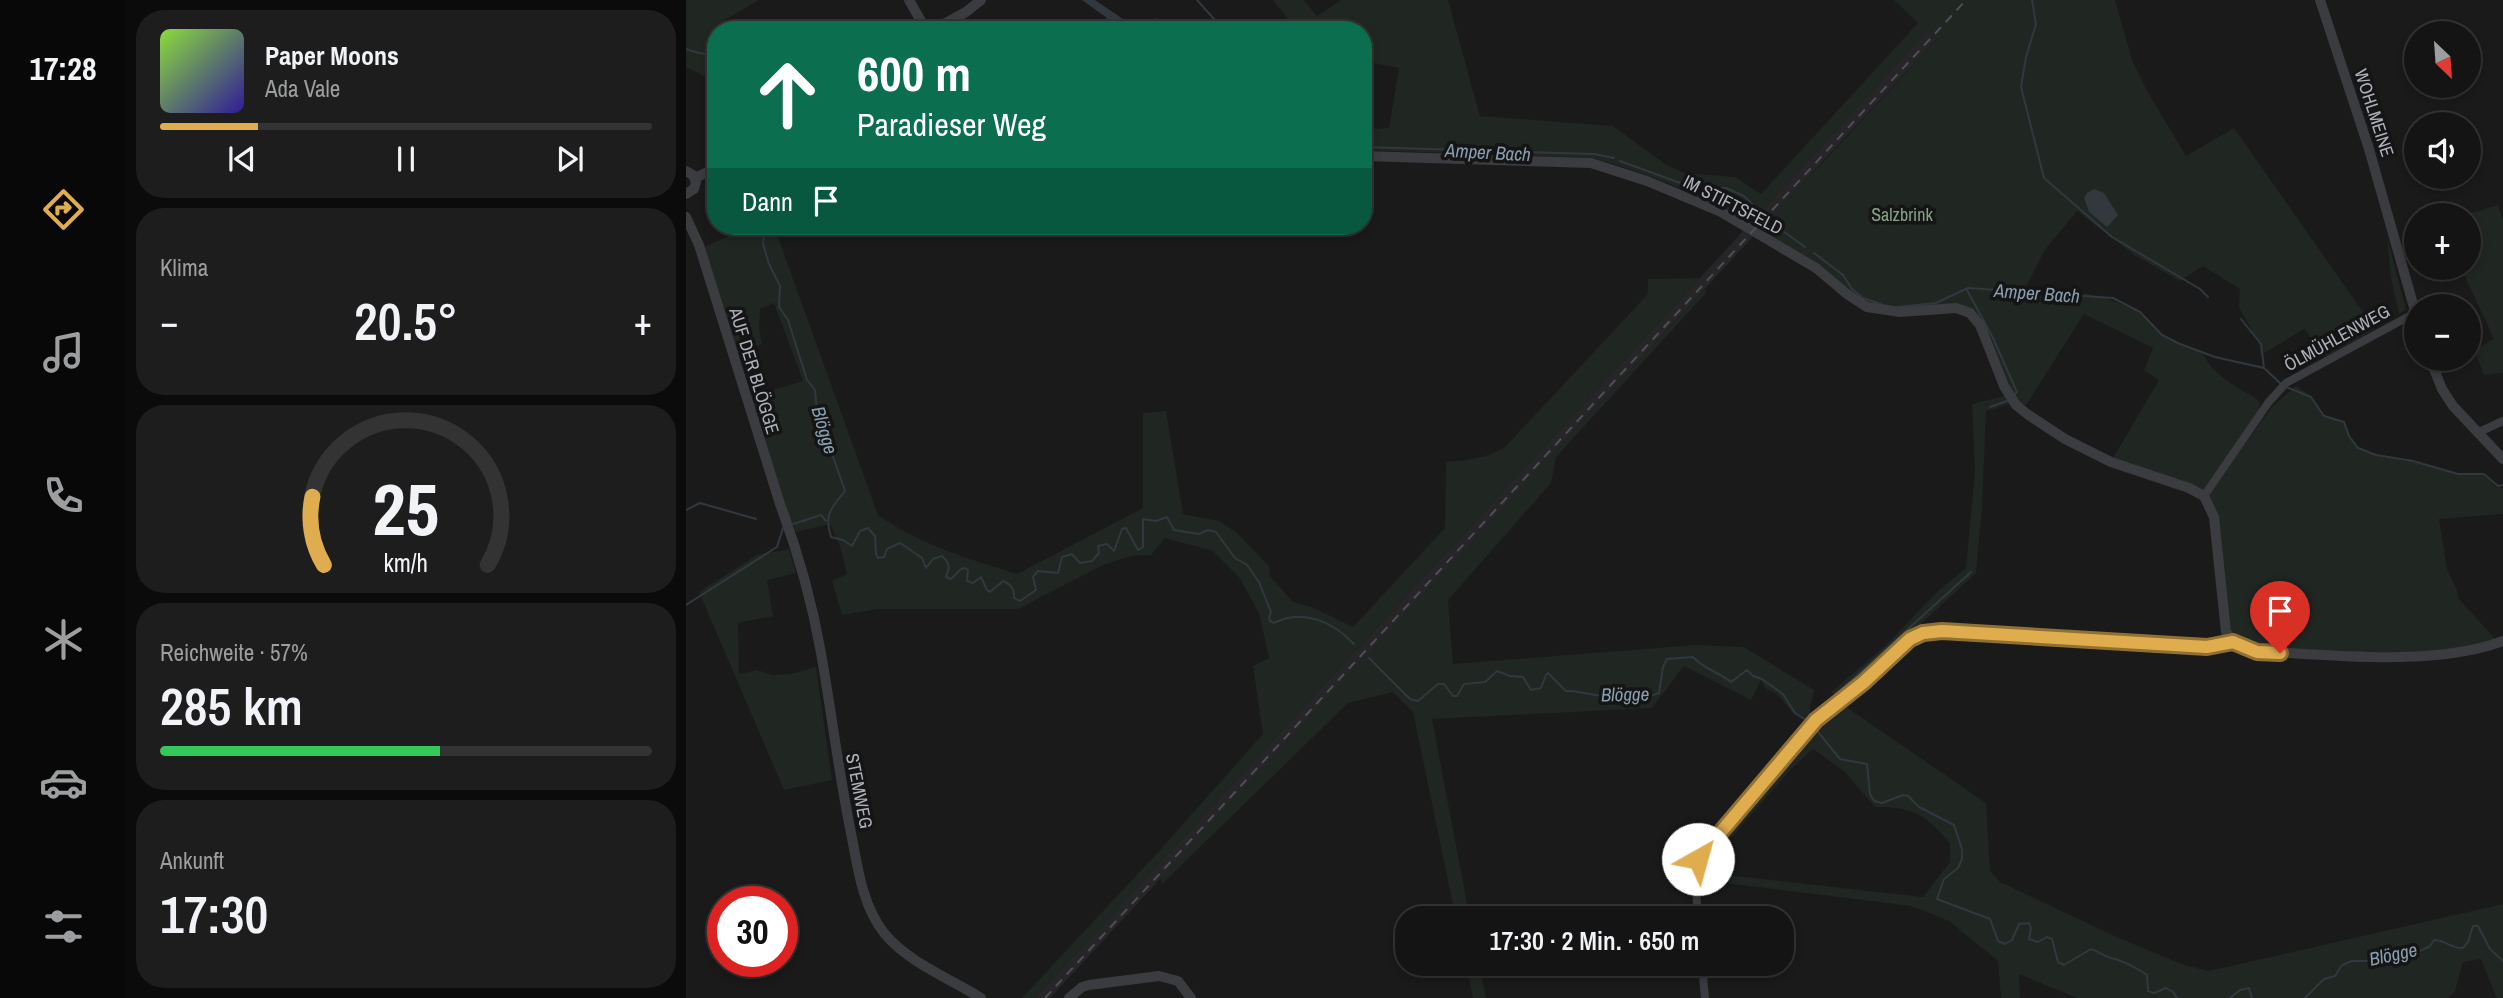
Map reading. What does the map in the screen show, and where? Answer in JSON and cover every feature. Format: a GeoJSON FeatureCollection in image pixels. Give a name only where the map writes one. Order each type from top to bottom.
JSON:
{"type":"FeatureCollection","features":[{"type":"Feature","properties":{"kind":"street"},"geometry":{"type":"LineString","coordinates":[[909,0],[921,21]]}},
{"type":"Feature","properties":{"kind":"street"},"geometry":{"type":"LineString","coordinates":[[950,21],[981,0]]}},
{"type":"Feature","properties":{"kind":"street","name":"WOHLMEINE"},"geometry":{"type":"LineString","coordinates":[[2320,0],[2369,149],[2410,294]]}},
{"type":"Feature","properties":{"kind":"street","name":"IM STIFTSFELD"},"geometry":{"type":"LineString","coordinates":[[1372,156],[1591,163],[1647,181],[1721,212],[1751,228],[1816,268],[1867,307],[1900,312],[1956,309],[1970,313],[1980,325],[2004,386],[2016,405],[2065,439],[2111,462],[2189,488],[2204,496]]}},
{"type":"Feature","properties":{"kind":"street"},"geometry":{"type":"LineString","coordinates":[[686,171],[695,178]]}},
{"type":"Feature","properties":{"kind":"street"},"geometry":{"type":"LineString","coordinates":[[695,178],[707,172]]}},
{"type":"Feature","properties":{"kind":"street"},"geometry":{"type":"LineString","coordinates":[[686,194],[694,189],[695,178]]}},
{"type":"Feature","properties":{"kind":"street","name":"AUF DER BLÖGGE"},"geometry":{"type":"LineString","coordinates":[[686,217],[699,245],[792,535]]}},
{"type":"Feature","properties":{"kind":"street","name":"ÖLMÜHLENWEG"},"geometry":{"type":"LineString","coordinates":[[2204,496],[2268,402],[2283,386],[2404,322]]}},
{"type":"Feature","properties":{"kind":"street"},"geometry":{"type":"LineString","coordinates":[[2435,371],[2447,398],[2503,459]]}},
{"type":"Feature","properties":{"kind":"street"},"geometry":{"type":"LineString","coordinates":[[2479,432],[2503,421]]}},
{"type":"Feature","properties":{"kind":"street"},"geometry":{"type":"LineString","coordinates":[[2204,496],[2214,516],[2226,632],[2233,642]]}},
{"type":"Feature","properties":{"kind":"street","name":"STEMWEG"},"geometry":{"type":"LineString","coordinates":[[792,535],[817,630],[840,781],[861,883],[869,906],[883,932],[899,948],[981,998]]}},
{"type":"Feature","properties":{"kind":"street"},"geometry":{"type":"LineString","coordinates":[[1697,906],[1695,879],[1698,859],[1816,720],[1864,682],[1910,639],[1923,633],[1942,631],[2199,647],[2233,642],[2257,652],[2371,657],[2450,653],[2503,640]]}},
{"type":"Feature","properties":{"kind":"street"},"geometry":{"type":"LineString","coordinates":[[1069,998],[1082,987],[1089,985],[1159,976],[1178,981],[1191,998]]}},
{"type":"Feature","properties":{"kind":"street"},"geometry":{"type":"LineString","coordinates":[[1703,976],[1705,998]]}},
{"type":"Feature","properties":{"kind":"shaded area"},"geometry":{"type":"Polygon","coordinates":[[[1082,0],[1095,0],[1126,21],[1102,21],[1107,18],[1082,0]]]}},
{"type":"Feature","properties":{"kind":"shaded area"},"geometry":{"type":"Polygon","coordinates":[[[1955,0],[1973,0],[1770,218],[1762,211],[1955,0]]]}},
{"type":"Feature","properties":{"kind":"shaded area"},"geometry":{"type":"Polygon","coordinates":[[[2094,189],[2104,193],[2118,215],[2107,227],[2089,212],[2084,198],[2094,189]]]}},
{"type":"Feature","properties":{"kind":"shaded area"},"geometry":{"type":"Polygon","coordinates":[[[1758,215],[1766,222],[1759,230],[1362,661],[1050,998],[1035,998],[1758,215]]]}},
{"type":"Feature","properties":{"kind":"green space"},"geometry":{"type":"Polygon","coordinates":[[[686,0],[759,0],[723,21],[707,21],[707,78],[686,67],[686,0]]]}},
{"type":"Feature","properties":{"kind":"green space","name":"Salzbrink"},"geometry":{"type":"Polygon","coordinates":[[[1273,0],[1304,0],[1317,16],[1341,0],[1448,0],[1480,116],[1613,126],[1665,164],[1684,173],[1735,177],[1761,194],[1918,23],[1894,0],[2115,0],[2132,60],[2186,156],[2234,128],[2375,329],[2325,357],[2304,329],[2261,355],[2259,343],[2239,308],[2240,289],[2203,266],[2180,281],[2134,255],[2077,211],[2044,251],[2024,291],[2090,294],[2133,309],[2164,336],[2203,354],[2219,374],[2257,399],[2260,404],[2258,412],[2203,494],[2112,460],[2159,380],[2144,370],[2153,348],[2084,314],[2023,410],[2006,385],[1970,312],[1881,311],[1758,229],[1936,40],[1927,31],[1750,224],[1673,185],[1592,158],[1372,150],[1372,129],[1389,128],[1399,68],[1372,63],[1372,21],[1289,21],[1273,0]]]}},
{"type":"Feature","properties":{"kind":"green space"},"geometry":{"type":"Polygon","coordinates":[[[2498,205],[2503,220],[2503,373],[2484,375],[2481,368],[2481,346],[2494,339],[2481,311],[2481,294],[2473,294],[2467,280],[2481,280],[2481,210],[2498,205]]]}},
{"type":"Feature","properties":{"kind":"green space"},"geometry":{"type":"Polygon","coordinates":[[[732,235],[777,235],[878,515],[894,525],[927,542],[1017,574],[1143,508],[1143,413],[1166,411],[1183,514],[1219,521],[1236,532],[1269,566],[1270,576],[1293,602],[1312,607],[1353,627],[1445,528],[1446,462],[1469,460],[1505,447],[1648,294],[1648,279],[1700,278],[1035,998],[1022,998],[1160,850],[1263,734],[1253,666],[1269,658],[1259,613],[1239,577],[1213,551],[1165,538],[1151,555],[1130,556],[1103,565],[1018,609],[877,609],[842,615],[832,581],[847,574],[840,546],[830,524],[796,532],[783,503],[750,397],[803,381],[774,303],[760,309],[762,344],[737,353],[704,247],[732,235]]]}},
{"type":"Feature","properties":{"kind":"green space"},"geometry":{"type":"Polygon","coordinates":[[[2387,237],[2404,302],[2404,311],[2399,314],[2391,278],[2387,237]]]}},
{"type":"Feature","properties":{"kind":"green space"},"geometry":{"type":"Polygon","coordinates":[[[1705,289],[1706,293],[1556,457],[1551,483],[1448,600],[1453,664],[1695,645],[1744,647],[1814,690],[1810,725],[1793,713],[1777,694],[1765,688],[1761,680],[1751,700],[1684,666],[1652,708],[1432,719],[1468,906],[1453,906],[1413,712],[1393,692],[1348,703],[1162,884],[1160,878],[1705,289]]]}},
{"type":"Feature","properties":{"kind":"green space"},"geometry":{"type":"Polygon","coordinates":[[[2296,386],[2311,396],[2324,415],[2345,422],[2349,435],[2359,448],[2458,474],[2484,474],[2496,487],[2503,488],[2503,514],[2439,519],[2447,569],[2458,598],[2497,641],[2450,650],[2371,656],[2256,650],[2234,640],[2228,631],[2206,496],[2272,407],[2296,386]]]}},
{"type":"Feature","properties":{"kind":"green space"},"geometry":{"type":"Polygon","coordinates":[[[2009,395],[2013,403],[1986,411],[1976,573],[1839,700],[1831,692],[1886,645],[1936,593],[1966,568],[1975,471],[1972,404],[2009,395]]]}},
{"type":"Feature","properties":{"kind":"green space"},"geometry":{"type":"Polygon","coordinates":[[[789,549],[796,573],[767,580],[773,616],[738,623],[739,674],[757,670],[772,675],[791,674],[816,667],[832,780],[784,790],[699,592],[757,555],[789,549]]]}},
{"type":"Feature","properties":{"kind":"green space"},"geometry":{"type":"Polygon","coordinates":[[[1842,704],[1986,803],[1990,871],[2000,882],[2119,938],[2184,965],[2209,971],[2503,904],[2503,998],[2497,998],[2481,959],[2463,962],[2455,991],[2448,998],[2077,998],[2019,974],[2020,998],[2001,998],[1998,961],[1949,921],[1911,906],[1718,882],[1718,874],[1923,897],[1950,862],[1950,843],[1933,825],[1909,811],[1875,807],[1845,772],[1813,749],[1791,769],[1704,869],[1698,866],[1703,855],[1785,759],[1842,704]]]}},
{"type":"Feature","properties":{"kind":"green space"},"geometry":{"type":"Polygon","coordinates":[[[1468,976],[1481,976],[1486,998],[1473,998],[1468,976]]]}},
{"type":"Feature","properties":{"kind":"waterway","name":"Amper Bach"},"geometry":{"type":"LineString","coordinates":[[1197,0],[1216,21]]}},
{"type":"Feature","properties":{"kind":"waterway"},"geometry":{"type":"LineString","coordinates":[[2032,0],[2036,24],[2021,87],[2044,178],[2112,237],[2200,289],[2208,297]]}},
{"type":"Feature","properties":{"kind":"waterway","name":"Blögge"},"geometry":{"type":"LineString","coordinates":[[686,49],[707,55]]}},
{"type":"Feature","properties":{"kind":"waterway","name":"Amper Bach"},"geometry":{"type":"LineString","coordinates":[[1372,147],[1594,154],[1614,158]]}},
{"type":"Feature","properties":{"kind":"waterway","name":"Amper Bach"},"geometry":{"type":"LineString","coordinates":[[1620,161],[1694,188],[1726,188],[1744,196],[1773,224],[1805,247]]}},
{"type":"Feature","properties":{"kind":"waterway","name":"Blögge"},"geometry":{"type":"LineString","coordinates":[[764,235],[763,244],[769,264],[780,286],[779,307],[788,320],[807,380],[815,390],[818,421],[826,424],[829,430],[830,448],[845,491],[830,512],[828,522],[831,537],[852,546],[860,531],[868,528],[875,536],[878,558],[884,557],[887,549],[900,543],[922,558],[926,568],[933,559],[942,556],[949,566],[946,577],[951,579],[965,568],[968,570],[967,581],[973,583],[981,577],[990,592],[1003,581],[1009,584],[1014,598],[1020,601],[1036,590],[1033,577],[1038,571],[1058,573],[1062,557],[1072,554],[1080,563],[1092,561],[1099,553],[1098,546],[1107,544],[1114,551],[1122,529],[1126,528],[1138,550],[1143,547],[1143,519],[1156,521],[1167,517],[1174,530],[1199,534],[1208,530],[1216,532],[1235,558],[1247,565],[1259,582],[1271,612],[1270,621],[1274,623],[1307,617],[1337,629],[1354,644]]}},
{"type":"Feature","properties":{"kind":"waterway","name":"Amper Bach"},"geometry":{"type":"LineString","coordinates":[[1814,253],[1843,275],[1852,289],[1863,298],[1881,304]]}},
{"type":"Feature","properties":{"kind":"waterway","name":"Amper Bach"},"geometry":{"type":"LineString","coordinates":[[1897,307],[1936,303],[1968,288],[2113,298],[2140,312],[2162,335],[2180,344],[2215,357],[2264,368]]}},
{"type":"Feature","properties":{"kind":"waterway"},"geometry":{"type":"LineString","coordinates":[[1967,290],[1993,338],[2017,392],[2015,394]]}},
{"type":"Feature","properties":{"kind":"waterway"},"geometry":{"type":"LineString","coordinates":[[2241,319],[2261,344],[2264,368],[2281,384]]}},
{"type":"Feature","properties":{"kind":"waterway","name":"Amper Bach"},"geometry":{"type":"LineString","coordinates":[[2286,387],[2311,397],[2324,416],[2344,422],[2349,436],[2358,448],[2376,455],[2413,461],[2458,474],[2484,474],[2498,486],[2503,485]]}},
{"type":"Feature","properties":{"kind":"waterway"},"geometry":{"type":"LineString","coordinates":[[1990,407],[2007,401]]}},
{"type":"Feature","properties":{"kind":"waterway"},"geometry":{"type":"LineString","coordinates":[[686,510],[700,503],[756,519]]}},
{"type":"Feature","properties":{"kind":"waterway"},"geometry":{"type":"LineString","coordinates":[[793,524],[821,515],[826,521]]}},
{"type":"Feature","properties":{"kind":"waterway"},"geometry":{"type":"LineString","coordinates":[[686,605],[777,547],[783,528]]}},
{"type":"Feature","properties":{"kind":"waterway"},"geometry":{"type":"LineString","coordinates":[[1822,707],[1971,572]]}},
{"type":"Feature","properties":{"kind":"waterway","name":"Blögge"},"geometry":{"type":"LineString","coordinates":[[1369,658],[1410,699],[1418,701],[1438,684],[1444,684],[1453,696],[1457,696],[1464,684],[1485,682],[1497,671],[1523,677],[1531,690],[1541,688],[1548,673],[1566,691],[1607,697],[1632,690],[1647,697],[1659,693],[1667,659],[1693,657],[1701,665],[1731,682],[1747,670],[1783,694],[1795,713],[1810,723]]}},
{"type":"Feature","properties":{"kind":"waterway","name":"Blögge"},"geometry":{"type":"LineString","coordinates":[[1814,727],[1840,759],[1867,764],[1870,794],[1874,801],[1882,803],[1903,795],[1908,796],[1919,807],[1954,825],[1962,849],[1962,859],[1958,868],[1944,879],[1937,899],[1990,919],[1998,941],[2005,944],[2012,940],[2019,924],[2029,923],[2029,939],[2038,942],[2047,937],[2052,939],[2058,962],[2064,965],[2091,949],[2147,975],[2148,991],[2154,993],[2166,988],[2177,998]]}},
{"type":"Feature","properties":{"kind":"waterway","name":"Blögge"},"geometry":{"type":"LineString","coordinates":[[2305,998],[2324,979],[2335,976],[2342,965],[2352,961],[2418,952],[2430,946],[2434,940],[2463,948],[2473,926],[2478,926],[2490,949],[2503,961]]}},
{"type":"Feature","properties":{"kind":"waterway","name":"Blögge"},"geometry":{"type":"LineString","coordinates":[[2230,998],[2240,990],[2249,988],[2252,998]]}},
{"type":"Feature","properties":{"kind":"railway"},"geometry":{"type":"LineString","coordinates":[[1045,998],[1966,0]]}},
{"type":"Feature","properties":{"kind":"route"},"geometry":{"type":"LineString","coordinates":[[1698,859],[1813,723],[1916,635],[1942,631],[2207,647],[2233,642],[2257,652],[2280,653]]}}]}
